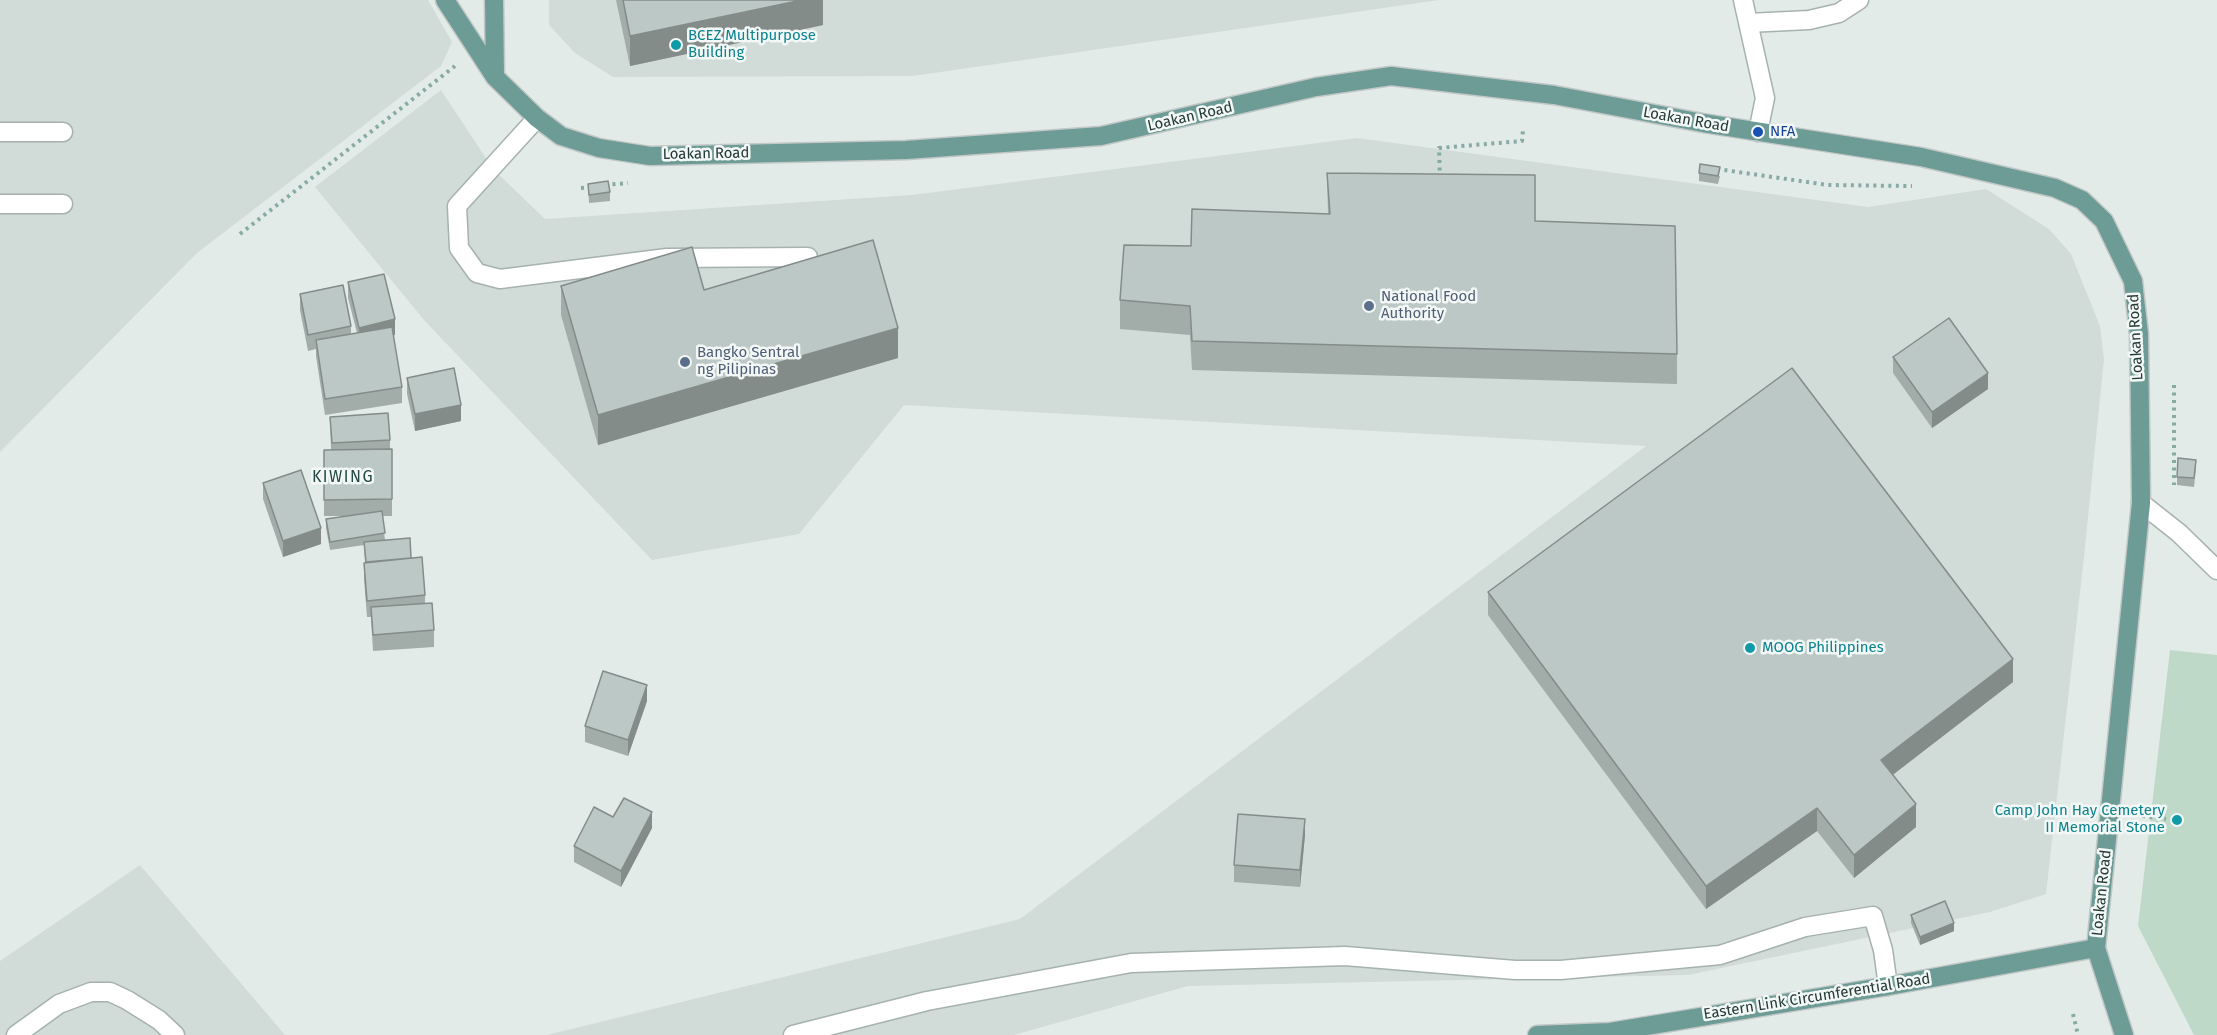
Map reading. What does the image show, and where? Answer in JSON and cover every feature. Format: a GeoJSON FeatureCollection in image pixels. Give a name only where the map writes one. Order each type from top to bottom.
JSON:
{"type":"FeatureCollection","features":[{"type":"Feature","properties":{"kind":"main road","name":"Loakan Road"},"geometry":{"type":"LineString","coordinates":[[445,0],[495,77],[537,118],[561,136],[599,148],[650,156],[906,150],[1101,136],[1316,87],[1391,76],[1554,95],[1758,132],[1921,157],[2055,188],[2082,200],[2104,221],[2133,281],[2139,334],[2140,503],[2096,948],[2124,1035]]}},
{"type":"Feature","properties":{"kind":"main road"},"geometry":{"type":"LineString","coordinates":[[494,0],[495,77]]}},
{"type":"Feature","properties":{"kind":"main road","name":"Eastern Link Circumferential Road"},"geometry":{"type":"LineString","coordinates":[[1537,1035],[1610,1032],[1888,986],[2096,948]]}},
{"type":"Feature","properties":{"kind":"street"},"geometry":{"type":"LineString","coordinates":[[1743,0],[1765,98],[1758,132]]}},
{"type":"Feature","properties":{"kind":"street"},"geometry":{"type":"LineString","coordinates":[[1748,23],[1809,20],[1839,13],[1859,0]]}},
{"type":"Feature","properties":{"kind":"street"},"geometry":{"type":"LineString","coordinates":[[537,118],[457,206],[459,248],[477,273],[500,279],[667,258],[808,256]]}},
{"type":"Feature","properties":{"kind":"street"},"geometry":{"type":"LineString","coordinates":[[0,132],[63,132]]}},
{"type":"Feature","properties":{"kind":"street"},"geometry":{"type":"LineString","coordinates":[[0,204],[63,204]]}},
{"type":"Feature","properties":{"kind":"street"},"geometry":{"type":"LineString","coordinates":[[2140,503],[2179,533],[2217,570]]}},
{"type":"Feature","properties":{"kind":"street"},"geometry":{"type":"LineString","coordinates":[[793,1035],[927,1001],[1131,963],[1345,956],[1515,970],[1561,970],[1720,955],[1805,927],[1873,916],[1883,950],[1888,986]]}},
{"type":"Feature","properties":{"kind":"street"},"geometry":{"type":"LineString","coordinates":[[16,1035],[59,1004],[91,992],[110,992],[159,1020],[175,1035]]}},
{"type":"Feature","properties":{"kind":"path"},"geometry":{"type":"LineString","coordinates":[[240,234],[477,48]]}},
{"type":"Feature","properties":{"kind":"path"},"geometry":{"type":"LineString","coordinates":[[1441,182],[1439,148],[1522,141],[1523,130]]}},
{"type":"Feature","properties":{"kind":"path"},"geometry":{"type":"LineString","coordinates":[[1706,167],[1828,185],[1922,186]]}},
{"type":"Feature","properties":{"kind":"path"},"geometry":{"type":"LineString","coordinates":[[581,189],[634,182]]}},
{"type":"Feature","properties":{"kind":"path"},"geometry":{"type":"LineString","coordinates":[[2174,385],[2174,484]]}},
{"type":"Feature","properties":{"kind":"path"},"geometry":{"type":"LineString","coordinates":[[2142,816],[2166,819]]}},
{"type":"Feature","properties":{"kind":"path"},"geometry":{"type":"LineString","coordinates":[[2073,1014],[2078,1035]]}},
{"type":"Feature","properties":{"kind":"shaded area"},"geometry":{"type":"Polygon","coordinates":[[[0,0],[428,0],[452,42],[441,66],[197,253],[0,452],[0,0]]]}},
{"type":"Feature","properties":{"kind":"shaded area"},"geometry":{"type":"Polygon","coordinates":[[[549,0],[1439,0],[913,76],[613,77],[575,53],[549,25],[549,0]]]}},
{"type":"Feature","properties":{"kind":"shaded area"},"geometry":{"type":"Polygon","coordinates":[[[441,90],[493,169],[545,219],[912,195],[1357,138],[1868,207],[1986,189],[2049,229],[2071,254],[2100,326],[2104,359],[2046,894],[1990,912],[1688,975],[1188,986],[1014,1035],[547,1035],[1020,919],[1646,446],[904,405],[799,534],[652,560],[424,320],[315,187],[441,90]]]}},
{"type":"Feature","properties":{"kind":"shaded area"},"geometry":{"type":"Polygon","coordinates":[[[140,865],[285,1035],[0,1035],[0,961],[140,865]]]}},
{"type":"Feature","properties":{"kind":"green space"},"geometry":{"type":"Polygon","coordinates":[[[2170,650],[2217,655],[2217,1035],[2194,1035],[2138,926],[2170,650]]]}},
{"type":"Feature","properties":{"kind":"building"},"geometry":{"type":"Polygon","coordinates":[[[623,0],[802,0],[630,36],[623,0]]]}},
{"type":"Feature","properties":{"kind":"building"},"geometry":{"type":"Polygon","coordinates":[[[1700,164],[1720,167],[1718,176],[1699,173],[1700,164]]]}},
{"type":"Feature","properties":{"kind":"building"},"geometry":{"type":"Polygon","coordinates":[[[1327,173],[1535,175],[1535,221],[1675,226],[1677,354],[1192,341],[1190,306],[1120,300],[1124,245],[1191,246],[1192,209],[1330,214],[1327,173]]]}},
{"type":"Feature","properties":{"kind":"building"},"geometry":{"type":"Polygon","coordinates":[[[608,181],[610,192],[589,195],[588,184],[608,181]]]}},
{"type":"Feature","properties":{"kind":"building"},"geometry":{"type":"Polygon","coordinates":[[[873,240],[898,328],[598,415],[561,286],[692,247],[704,290],[873,240]]]}},
{"type":"Feature","properties":{"kind":"building"},"geometry":{"type":"Polygon","coordinates":[[[384,274],[395,319],[359,328],[348,282],[384,274]]]}},
{"type":"Feature","properties":{"kind":"building"},"geometry":{"type":"Polygon","coordinates":[[[343,285],[351,326],[308,335],[300,294],[343,285]]]}},
{"type":"Feature","properties":{"kind":"building"},"geometry":{"type":"Polygon","coordinates":[[[1949,318],[1988,373],[1932,412],[1893,357],[1949,318]]]}},
{"type":"Feature","properties":{"kind":"building"},"geometry":{"type":"Polygon","coordinates":[[[392,327],[402,387],[325,399],[316,340],[392,327]]]}},
{"type":"Feature","properties":{"kind":"building"},"geometry":{"type":"Polygon","coordinates":[[[454,368],[461,405],[415,414],[407,378],[454,368]]]}},
{"type":"Feature","properties":{"kind":"building","name":"MOOG Philippines"},"geometry":{"type":"Polygon","coordinates":[[[1792,368],[2013,659],[1881,760],[1916,804],[1854,855],[1817,808],[1706,886],[1488,592],[1792,368]]]}},
{"type":"Feature","properties":{"kind":"building"},"geometry":{"type":"Polygon","coordinates":[[[388,413],[390,440],[332,443],[330,417],[388,413]]]}},
{"type":"Feature","properties":{"kind":"building"},"geometry":{"type":"Polygon","coordinates":[[[392,449],[392,499],[324,500],[324,450],[392,449]]]}},
{"type":"Feature","properties":{"kind":"building"},"geometry":{"type":"Polygon","coordinates":[[[2178,458],[2196,460],[2194,478],[2177,477],[2178,458]]]}},
{"type":"Feature","properties":{"kind":"building"},"geometry":{"type":"Polygon","coordinates":[[[301,470],[321,528],[283,541],[263,483],[301,470]]]}},
{"type":"Feature","properties":{"kind":"building"},"geometry":{"type":"Polygon","coordinates":[[[382,511],[385,533],[330,542],[326,519],[382,511]]]}},
{"type":"Feature","properties":{"kind":"building"},"geometry":{"type":"Polygon","coordinates":[[[410,538],[411,558],[366,562],[364,542],[410,538]]]}},
{"type":"Feature","properties":{"kind":"building"},"geometry":{"type":"Polygon","coordinates":[[[422,557],[425,595],[367,601],[364,563],[422,557]]]}},
{"type":"Feature","properties":{"kind":"building"},"geometry":{"type":"Polygon","coordinates":[[[432,603],[434,630],[373,635],[371,607],[432,603]]]}},
{"type":"Feature","properties":{"kind":"building"},"geometry":{"type":"Polygon","coordinates":[[[603,671],[647,685],[628,740],[585,726],[603,671]]]}},
{"type":"Feature","properties":{"kind":"building"},"geometry":{"type":"Polygon","coordinates":[[[624,798],[652,812],[621,871],[574,846],[594,807],[613,817],[624,798]]]}},
{"type":"Feature","properties":{"kind":"building"},"geometry":{"type":"Polygon","coordinates":[[[1238,814],[1305,819],[1300,870],[1234,865],[1238,814]]]}},
{"type":"Feature","properties":{"kind":"building"},"geometry":{"type":"Polygon","coordinates":[[[1945,901],[1954,923],[1920,937],[1911,915],[1945,901]]]}},
{"type":"Feature","properties":{"kind":"place","name":"BCEZ Multipurpose Building"},"geometry":{"type":"Point","coordinates":[676,45]}},
{"type":"Feature","properties":{"kind":"place","name":"NFA"},"geometry":{"type":"Point","coordinates":[1758,132]}},
{"type":"Feature","properties":{"kind":"place","name":"National Food Authority"},"geometry":{"type":"Point","coordinates":[1369,306]}},
{"type":"Feature","properties":{"kind":"place","name":"Bangko Sentral ng Pilipinas"},"geometry":{"type":"Point","coordinates":[685,362]}},
{"type":"Feature","properties":{"kind":"place","name":"MOOG Philippines"},"geometry":{"type":"Point","coordinates":[1750,648]}},
{"type":"Feature","properties":{"kind":"place","name":"Camp John Hay Cemetery II Memorial Stone"},"geometry":{"type":"Point","coordinates":[2177,820]}},
{"type":"Feature","properties":{"kind":"district","name":"KIWING"},"geometry":{"type":"Point","coordinates":[343,478]}}]}
